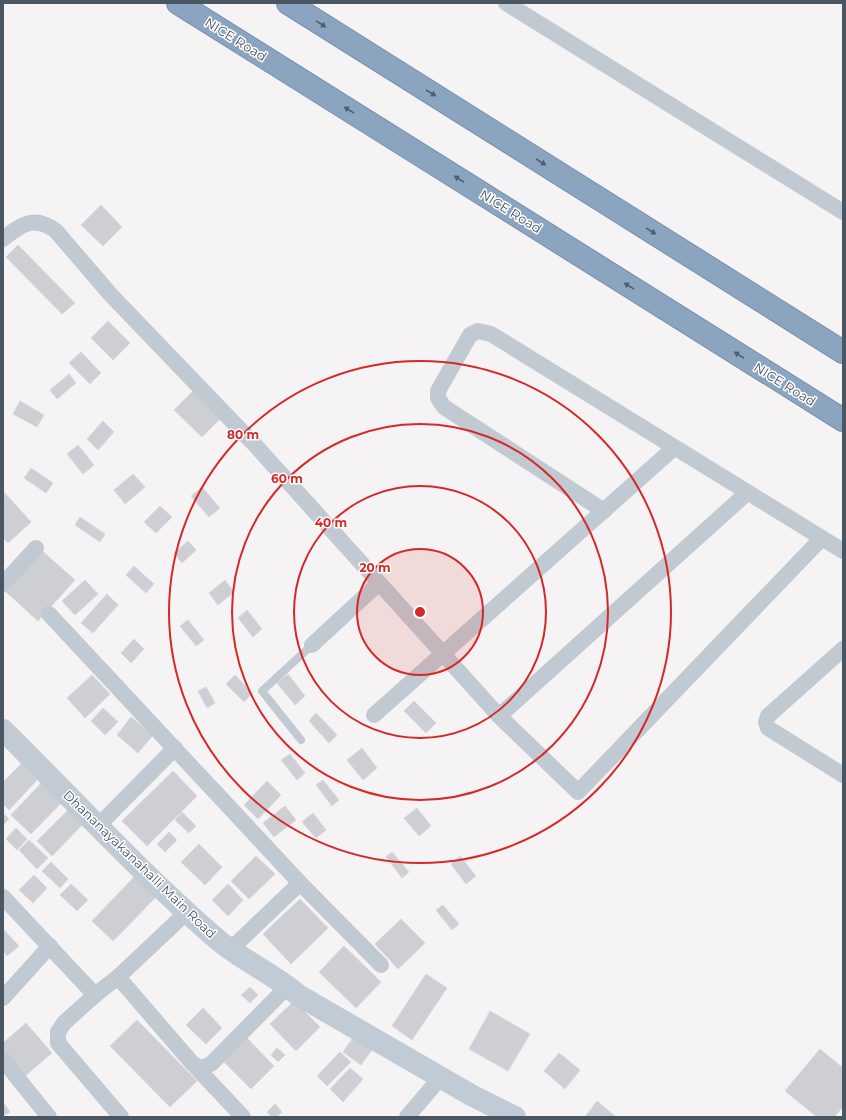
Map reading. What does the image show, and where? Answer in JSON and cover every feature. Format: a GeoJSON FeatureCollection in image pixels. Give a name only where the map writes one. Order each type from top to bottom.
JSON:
{"type":"FeatureCollection","features":[{"type":"Feature","properties":{"kind":"highway","name":"NICE Road"},"geometry":{"type":"LineString","coordinates":[[178,3],[843,420]]}},
{"type":"Feature","properties":{"kind":"highway"},"geometry":{"type":"LineString","coordinates":[[288,3],[843,352]]}},
{"type":"Feature","properties":{"kind":"street"},"geometry":{"type":"LineString","coordinates":[[506,3],[843,212]]}},
{"type":"Feature","properties":{"kind":"street"},"geometry":{"type":"LineString","coordinates":[[3,239],[15,229],[34,222],[46,224],[56,231],[110,294],[255,445],[499,716],[578,792],[822,538]]}},
{"type":"Feature","properties":{"kind":"street"},"geometry":{"type":"LineString","coordinates":[[604,511],[444,407],[440,402],[438,391],[470,335],[478,331],[491,334],[843,551]]}},
{"type":"Feature","properties":{"kind":"street"},"geometry":{"type":"LineString","coordinates":[[374,716],[674,448]]}},
{"type":"Feature","properties":{"kind":"street"},"geometry":{"type":"LineString","coordinates":[[499,716],[747,493]]}},
{"type":"Feature","properties":{"kind":"street"},"geometry":{"type":"LineString","coordinates":[[3,584],[36,548]]}},
{"type":"Feature","properties":{"kind":"street"},"geometry":{"type":"LineString","coordinates":[[312,645],[379,583]]}},
{"type":"Feature","properties":{"kind":"street"},"geometry":{"type":"LineString","coordinates":[[49,614],[300,883],[381,965]]}},
{"type":"Feature","properties":{"kind":"street"},"geometry":{"type":"LineString","coordinates":[[843,649],[768,716],[766,722],[768,728],[843,775]]}},
{"type":"Feature","properties":{"kind":"street","name":"Dhananayakanahalli Main Road"},"geometry":{"type":"LineString","coordinates":[[3,730],[187,912],[220,941],[288,986],[298,995],[440,1077],[515,1117]]}},
{"type":"Feature","properties":{"kind":"street"},"geometry":{"type":"LineString","coordinates":[[99,825],[174,748]]}},
{"type":"Feature","properties":{"kind":"street"},"geometry":{"type":"LineString","coordinates":[[232,949],[300,883]]}},
{"type":"Feature","properties":{"kind":"street"},"geometry":{"type":"LineString","coordinates":[[3,897],[95,995]]}},
{"type":"Feature","properties":{"kind":"street"},"geometry":{"type":"LineString","coordinates":[[121,1117],[58,1043],[58,1032],[64,1023],[95,995],[118,977],[187,912]]}},
{"type":"Feature","properties":{"kind":"street"},"geometry":{"type":"LineString","coordinates":[[3,998],[50,946]]}},
{"type":"Feature","properties":{"kind":"street"},"geometry":{"type":"LineString","coordinates":[[118,977],[195,1066],[243,1117]]}},
{"type":"Feature","properties":{"kind":"street"},"geometry":{"type":"LineString","coordinates":[[195,1066],[204,1068],[212,1063],[288,986]]}},
{"type":"Feature","properties":{"kind":"street"},"geometry":{"type":"LineString","coordinates":[[3,1060],[49,1117]]}},
{"type":"Feature","properties":{"kind":"street"},"geometry":{"type":"LineString","coordinates":[[407,1117],[440,1077]]}},
{"type":"Feature","properties":{"kind":"lane"},"geometry":{"type":"LineString","coordinates":[[301,740],[262,691],[312,645]]}},
{"type":"Feature","properties":{"kind":"building"},"geometry":{"type":"Polygon","coordinates":[[[101,205],[122,227],[103,246],[81,225],[101,205]]]}},
{"type":"Feature","properties":{"kind":"building"},"geometry":{"type":"Polygon","coordinates":[[[18,245],[75,303],[62,314],[6,257],[18,245]]]}},
{"type":"Feature","properties":{"kind":"building"},"geometry":{"type":"Polygon","coordinates":[[[108,321],[130,343],[113,360],[91,338],[108,321]]]}},
{"type":"Feature","properties":{"kind":"building"},"geometry":{"type":"Polygon","coordinates":[[[81,352],[101,373],[90,384],[69,363],[81,352]]]}},
{"type":"Feature","properties":{"kind":"building"},"geometry":{"type":"Polygon","coordinates":[[[69,374],[76,383],[57,399],[50,390],[69,374]]]}},
{"type":"Feature","properties":{"kind":"building"},"geometry":{"type":"Polygon","coordinates":[[[196,388],[223,416],[202,437],[174,410],[196,388]]]}},
{"type":"Feature","properties":{"kind":"building"},"geometry":{"type":"Polygon","coordinates":[[[20,401],[44,415],[37,427],[13,414],[20,401]]]}},
{"type":"Feature","properties":{"kind":"building"},"geometry":{"type":"Polygon","coordinates":[[[103,421],[114,432],[98,450],[87,439],[103,421]]]}},
{"type":"Feature","properties":{"kind":"building"},"geometry":{"type":"Polygon","coordinates":[[[78,445],[94,465],[83,474],[67,454],[78,445]]]}},
{"type":"Feature","properties":{"kind":"building"},"geometry":{"type":"Polygon","coordinates":[[[31,468],[53,483],[46,493],[24,478],[31,468]]]}},
{"type":"Feature","properties":{"kind":"building"},"geometry":{"type":"Polygon","coordinates":[[[133,474],[145,487],[125,504],[114,490],[133,474]]]}},
{"type":"Feature","properties":{"kind":"building"},"geometry":{"type":"Polygon","coordinates":[[[202,487],[220,508],[209,517],[191,496],[202,487]]]}},
{"type":"Feature","properties":{"kind":"building"},"geometry":{"type":"Polygon","coordinates":[[[3,491],[31,522],[8,543],[3,538],[3,491]]]}},
{"type":"Feature","properties":{"kind":"building"},"geometry":{"type":"Polygon","coordinates":[[[160,506],[172,517],[156,533],[144,522],[160,506]]]}},
{"type":"Feature","properties":{"kind":"building"},"geometry":{"type":"Polygon","coordinates":[[[80,517],[105,534],[100,542],[75,525],[80,517]]]}},
{"type":"Feature","properties":{"kind":"building"},"geometry":{"type":"Polygon","coordinates":[[[188,541],[196,550],[182,563],[174,553],[188,541]]]}},
{"type":"Feature","properties":{"kind":"building"},"geometry":{"type":"Polygon","coordinates":[[[41,550],[75,580],[38,621],[5,591],[41,550]]]}},
{"type":"Feature","properties":{"kind":"building"},"geometry":{"type":"Polygon","coordinates":[[[134,566],[154,584],[146,593],[126,575],[134,566]]]}},
{"type":"Feature","properties":{"kind":"building"},"geometry":{"type":"Polygon","coordinates":[[[85,580],[98,594],[75,615],[62,601],[85,580]]]}},
{"type":"Feature","properties":{"kind":"building"},"geometry":{"type":"Polygon","coordinates":[[[225,580],[234,592],[218,605],[209,593],[225,580]]]}},
{"type":"Feature","properties":{"kind":"building"},"geometry":{"type":"Polygon","coordinates":[[[107,594],[118,605],[93,633],[81,623],[107,594]]]}},
{"type":"Feature","properties":{"kind":"building"},"geometry":{"type":"Polygon","coordinates":[[[247,610],[262,629],[253,637],[238,618],[247,610]]]}},
{"type":"Feature","properties":{"kind":"building"},"geometry":{"type":"Polygon","coordinates":[[[188,620],[204,640],[196,646],[180,626],[188,620]]]}},
{"type":"Feature","properties":{"kind":"building"},"geometry":{"type":"Polygon","coordinates":[[[134,639],[144,649],[131,663],[121,653],[134,639]]]}},
{"type":"Feature","properties":{"kind":"building"},"geometry":{"type":"Polygon","coordinates":[[[288,674],[305,696],[295,705],[277,683],[288,674]]]}},
{"type":"Feature","properties":{"kind":"building"},"geometry":{"type":"Polygon","coordinates":[[[92,675],[110,694],[85,718],[67,698],[92,675]]]}},
{"type":"Feature","properties":{"kind":"building"},"geometry":{"type":"Polygon","coordinates":[[[235,675],[252,693],[244,702],[226,684],[235,675]]]}},
{"type":"Feature","properties":{"kind":"building"},"geometry":{"type":"Polygon","coordinates":[[[206,687],[215,703],[207,708],[198,691],[206,687]]]}},
{"type":"Feature","properties":{"kind":"building"},"geometry":{"type":"Polygon","coordinates":[[[414,701],[436,723],[426,733],[404,711],[414,701]]]}},
{"type":"Feature","properties":{"kind":"building"},"geometry":{"type":"Polygon","coordinates":[[[103,708],[118,722],[105,735],[91,721],[103,708]]]}},
{"type":"Feature","properties":{"kind":"building"},"geometry":{"type":"Polygon","coordinates":[[[316,713],[337,735],[329,743],[309,721],[316,713]]]}},
{"type":"Feature","properties":{"kind":"building"},"geometry":{"type":"Polygon","coordinates":[[[131,717],[153,735],[138,753],[117,735],[131,717]]]}},
{"type":"Feature","properties":{"kind":"building"},"geometry":{"type":"Polygon","coordinates":[[[362,748],[377,768],[363,780],[347,760],[362,748]]]}},
{"type":"Feature","properties":{"kind":"building"},"geometry":{"type":"Polygon","coordinates":[[[290,754],[305,773],[297,780],[281,760],[290,754]]]}},
{"type":"Feature","properties":{"kind":"building"},"geometry":{"type":"Polygon","coordinates":[[[21,764],[37,780],[9,810],[3,804],[3,782],[21,764]]]}},
{"type":"Feature","properties":{"kind":"building"},"geometry":{"type":"Polygon","coordinates":[[[173,771],[197,796],[147,846],[122,821],[173,771]]]}},
{"type":"Feature","properties":{"kind":"building"},"geometry":{"type":"Polygon","coordinates":[[[46,778],[66,798],[31,834],[11,815],[46,778]]]}},
{"type":"Feature","properties":{"kind":"building"},"geometry":{"type":"Polygon","coordinates":[[[323,780],[339,800],[332,806],[316,785],[323,780]]]}},
{"type":"Feature","properties":{"kind":"building"},"geometry":{"type":"Polygon","coordinates":[[[267,781],[281,795],[258,819],[244,805],[267,781]]]}},
{"type":"Feature","properties":{"kind":"building"},"geometry":{"type":"Polygon","coordinates":[[[285,806],[296,820],[274,837],[263,823],[285,806]]]}},
{"type":"Feature","properties":{"kind":"building"},"geometry":{"type":"Polygon","coordinates":[[[70,808],[85,822],[52,856],[37,841],[70,808]]]}},
{"type":"Feature","properties":{"kind":"building"},"geometry":{"type":"Polygon","coordinates":[[[417,808],[431,826],[419,836],[404,818],[417,808]]]}},
{"type":"Feature","properties":{"kind":"building"},"geometry":{"type":"Polygon","coordinates":[[[182,812],[196,826],[189,833],[175,820],[182,812]]]}},
{"type":"Feature","properties":{"kind":"building"},"geometry":{"type":"Polygon","coordinates":[[[3,813],[9,819],[3,825],[3,813]]]}},
{"type":"Feature","properties":{"kind":"building"},"geometry":{"type":"Polygon","coordinates":[[[313,813],[326,830],[316,838],[302,822],[313,813]]]}},
{"type":"Feature","properties":{"kind":"building"},"geometry":{"type":"Polygon","coordinates":[[[16,828],[27,839],[17,850],[6,839],[16,828]]]}},
{"type":"Feature","properties":{"kind":"building"},"geometry":{"type":"Polygon","coordinates":[[[169,832],[177,840],[165,852],[157,844],[169,832]]]}},
{"type":"Feature","properties":{"kind":"building"},"geometry":{"type":"Polygon","coordinates":[[[29,840],[48,858],[37,869],[19,850],[29,840]]]}},
{"type":"Feature","properties":{"kind":"building"},"geometry":{"type":"Polygon","coordinates":[[[199,844],[222,867],[205,885],[181,862],[199,844]]]}},
{"type":"Feature","properties":{"kind":"building"},"geometry":{"type":"Polygon","coordinates":[[[392,852],[409,872],[402,878],[386,857],[392,852]]]}},
{"type":"Feature","properties":{"kind":"building"},"geometry":{"type":"Polygon","coordinates":[[[256,856],[275,874],[249,899],[231,881],[256,856]]]}},
{"type":"Feature","properties":{"kind":"building"},"geometry":{"type":"Polygon","coordinates":[[[460,856],[476,876],[466,884],[451,864],[460,856]]]}},
{"type":"Feature","properties":{"kind":"building"},"geometry":{"type":"Polygon","coordinates":[[[51,862],[68,879],[60,888],[42,871],[51,862]]]}},
{"type":"Feature","properties":{"kind":"building"},"geometry":{"type":"Polygon","coordinates":[[[34,875],[47,888],[33,903],[19,890],[34,875]]]}},
{"type":"Feature","properties":{"kind":"building"},"geometry":{"type":"Polygon","coordinates":[[[135,876],[157,896],[113,941],[92,921],[135,876]]]}},
{"type":"Feature","properties":{"kind":"building"},"geometry":{"type":"Polygon","coordinates":[[[71,884],[88,900],[77,911],[60,895],[71,884]]]}},
{"type":"Feature","properties":{"kind":"building"},"geometry":{"type":"Polygon","coordinates":[[[228,884],[243,900],[228,916],[212,900],[228,884]]]}},
{"type":"Feature","properties":{"kind":"building"},"geometry":{"type":"Polygon","coordinates":[[[300,899],[328,928],[291,964],[263,934],[300,899]]]}},
{"type":"Feature","properties":{"kind":"building"},"geometry":{"type":"Polygon","coordinates":[[[443,905],[459,924],[452,930],[436,910],[443,905]]]}},
{"type":"Feature","properties":{"kind":"building"},"geometry":{"type":"Polygon","coordinates":[[[401,919],[425,943],[398,969],[375,944],[401,919]]]}},
{"type":"Feature","properties":{"kind":"building"},"geometry":{"type":"Polygon","coordinates":[[[3,929],[19,946],[7,956],[3,951],[3,929]]]}},
{"type":"Feature","properties":{"kind":"building"},"geometry":{"type":"Polygon","coordinates":[[[344,946],[381,982],[356,1008],[319,972],[344,946]]]}},
{"type":"Feature","properties":{"kind":"building"},"geometry":{"type":"Polygon","coordinates":[[[426,974],[447,988],[412,1040],[392,1026],[426,974]]]}},
{"type":"Feature","properties":{"kind":"building"},"geometry":{"type":"Polygon","coordinates":[[[250,987],[258,995],[250,1003],[241,995],[250,987]]]}},
{"type":"Feature","properties":{"kind":"building"},"geometry":{"type":"Polygon","coordinates":[[[294,1001],[320,1027],[296,1051],[270,1024],[294,1001]]]}},
{"type":"Feature","properties":{"kind":"building"},"geometry":{"type":"Polygon","coordinates":[[[203,1008],[222,1028],[206,1044],[186,1025],[203,1008]]]}},
{"type":"Feature","properties":{"kind":"building"},"geometry":{"type":"Polygon","coordinates":[[[490,1011],[530,1034],[508,1071],[469,1049],[490,1011]]]}},
{"type":"Feature","properties":{"kind":"building"},"geometry":{"type":"Polygon","coordinates":[[[137,1020],[197,1081],[170,1107],[110,1046],[137,1020]]]}},
{"type":"Feature","properties":{"kind":"building"},"geometry":{"type":"Polygon","coordinates":[[[26,1023],[52,1053],[25,1076],[3,1050],[3,1043],[26,1023]]]}},
{"type":"Feature","properties":{"kind":"building"},"geometry":{"type":"Polygon","coordinates":[[[245,1036],[274,1066],[251,1089],[221,1059],[245,1036]]]}},
{"type":"Feature","properties":{"kind":"building"},"geometry":{"type":"Polygon","coordinates":[[[354,1036],[372,1050],[361,1065],[343,1052],[354,1036]]]}},
{"type":"Feature","properties":{"kind":"building"},"geometry":{"type":"Polygon","coordinates":[[[277,1048],[285,1055],[278,1062],[271,1055],[277,1048]]]}},
{"type":"Feature","properties":{"kind":"building"},"geometry":{"type":"Polygon","coordinates":[[[820,1049],[843,1068],[843,1107],[834,1117],[817,1117],[785,1091],[820,1049]]]}},
{"type":"Feature","properties":{"kind":"building"},"geometry":{"type":"Polygon","coordinates":[[[340,1052],[351,1062],[327,1086],[317,1076],[340,1052]]]}},
{"type":"Feature","properties":{"kind":"building"},"geometry":{"type":"Polygon","coordinates":[[[559,1053],[580,1070],[565,1089],[544,1071],[559,1053]]]}},
{"type":"Feature","properties":{"kind":"building"},"geometry":{"type":"Polygon","coordinates":[[[350,1068],[363,1079],[343,1102],[330,1089],[350,1068]]]}},
{"type":"Feature","properties":{"kind":"building"},"geometry":{"type":"Polygon","coordinates":[[[597,1101],[616,1117],[585,1117],[597,1101]]]}},
{"type":"Feature","properties":{"kind":"building"},"geometry":{"type":"Polygon","coordinates":[[[3,1102],[10,1112],[3,1116],[3,1102]]]}},
{"type":"Feature","properties":{"kind":"building"},"geometry":{"type":"Polygon","coordinates":[[[275,1104],[282,1112],[276,1117],[272,1117],[267,1112],[275,1104]]]}}]}
